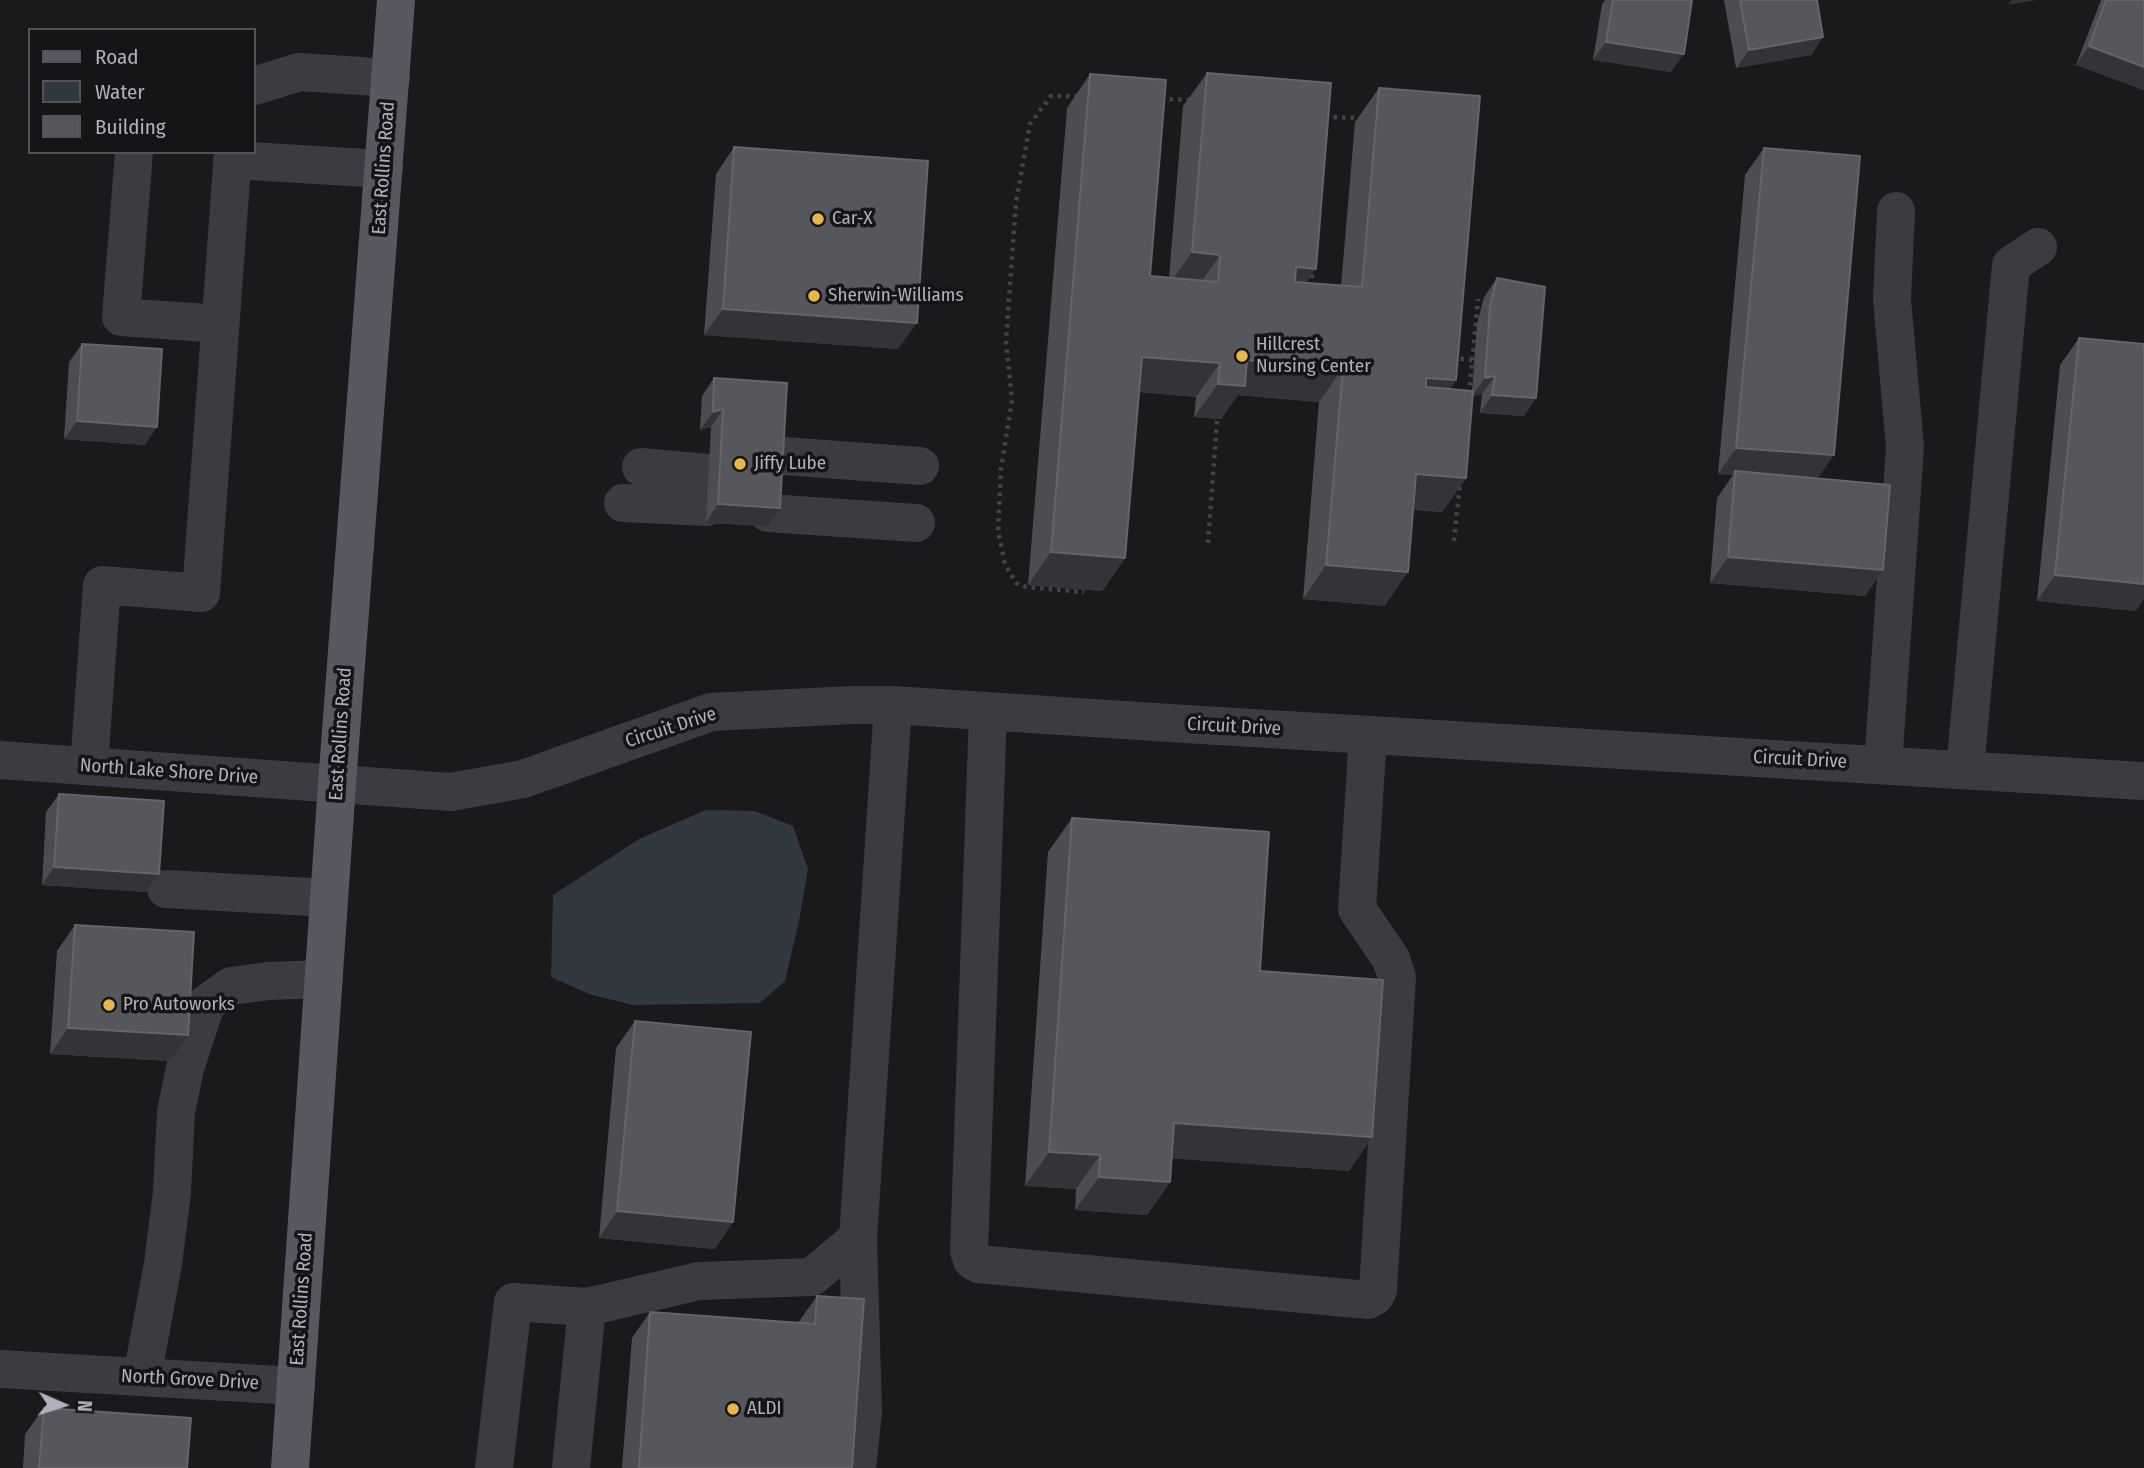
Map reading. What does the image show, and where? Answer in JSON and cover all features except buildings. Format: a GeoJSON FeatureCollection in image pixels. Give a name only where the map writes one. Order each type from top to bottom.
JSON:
{"type":"FeatureCollection","features":[{"type":"Feature","properties":{"kind":"main road","name":"East Rollins Road"},"geometry":{"type":"LineString","coordinates":[[290,1468],[337,784],[396,0]]}},
{"type":"Feature","properties":{"kind":"street"},"geometry":{"type":"LineString","coordinates":[[256,85],[299,72],[391,78]]}},
{"type":"Feature","properties":{"kind":"street"},"geometry":{"type":"LineString","coordinates":[[134,154],[121,317],[220,324]]}},
{"type":"Feature","properties":{"kind":"street"},"geometry":{"type":"LineString","coordinates":[[89,766],[102,585],[201,593],[232,156],[384,169]]}},
{"type":"Feature","properties":{"kind":"street"},"geometry":{"type":"LineString","coordinates":[[1883,765],[1905,447],[1892,299],[1896,211]]}},
{"type":"Feature","properties":{"kind":"street"},"geometry":{"type":"LineString","coordinates":[[1965,770],[2011,265],[2038,247]]}},
{"type":"Feature","properties":{"kind":"street"},"geometry":{"type":"LineString","coordinates":[[623,503],[708,477],[646,456]]}},
{"type":"Feature","properties":{"kind":"street"},"geometry":{"type":"LineString","coordinates":[[770,482],[918,492],[770,482]]}},
{"type":"Feature","properties":{"kind":"street"},"geometry":{"type":"LineString","coordinates":[[858,1468],[863,1412],[858,1238],[892,705]]}},
{"type":"Feature","properties":{"kind":"street","name":"Circuit Drive"},"geometry":{"type":"LineString","coordinates":[[337,784],[451,792],[523,779],[711,712],[892,705],[2144,781]]}},
{"type":"Feature","properties":{"kind":"street"},"geometry":{"type":"LineString","coordinates":[[988,711],[969,1251],[972,1260],[978,1264],[1368,1300],[1375,1296],[1378,1290],[1397,977],[1391,959],[1357,909],[1368,735]]}},
{"type":"Feature","properties":{"kind":"street","name":"North Lake Shore Drive"},"geometry":{"type":"LineString","coordinates":[[0,760],[337,784]]}},
{"type":"Feature","properties":{"kind":"street"},"geometry":{"type":"LineString","coordinates":[[166,889],[329,898]]}},
{"type":"Feature","properties":{"kind":"street"},"geometry":{"type":"LineString","coordinates":[[142,1377],[163,1265],[172,1192],[176,1112],[185,1068],[206,1004],[231,986],[269,981],[324,979]]}},
{"type":"Feature","properties":{"kind":"street"},"geometry":{"type":"LineString","coordinates":[[494,1468],[513,1302],[587,1307],[699,1282],[812,1277],[858,1238]]}},
{"type":"Feature","properties":{"kind":"street"},"geometry":{"type":"LineString","coordinates":[[570,1468],[587,1307]]}},
{"type":"Feature","properties":{"kind":"street","name":"North Grove Drive"},"geometry":{"type":"LineString","coordinates":[[0,1369],[296,1386]]}},
{"type":"Feature","properties":{"kind":"path"},"geometry":{"type":"LineString","coordinates":[[1079,96],[1051,96],[1030,124],[1016,202],[1006,341],[1012,400],[1001,469],[998,531],[1005,564],[1016,583],[1026,587],[1084,593]]}},
{"type":"Feature","properties":{"kind":"path"},"geometry":{"type":"LineString","coordinates":[[1147,98],[1202,100]]}},
{"type":"Feature","properties":{"kind":"path"},"geometry":{"type":"LineString","coordinates":[[1323,130],[1326,103]]}},
{"type":"Feature","properties":{"kind":"path"},"geometry":{"type":"LineString","coordinates":[[1324,117],[1363,118]]}},
{"type":"Feature","properties":{"kind":"path"},"geometry":{"type":"LineString","coordinates":[[1312,278],[1313,264]]}},
{"type":"Feature","properties":{"kind":"path"},"geometry":{"type":"LineString","coordinates":[[1468,402],[1478,299]]}},
{"type":"Feature","properties":{"kind":"path"},"geometry":{"type":"LineString","coordinates":[[1445,357],[1472,360]]}},
{"type":"Feature","properties":{"kind":"path"},"geometry":{"type":"LineString","coordinates":[[1208,543],[1217,421]]}},
{"type":"Feature","properties":{"kind":"path"},"geometry":{"type":"LineString","coordinates":[[1454,541],[1461,472]]}},
{"type":"Feature","properties":{"kind":"water"},"geometry":{"type":"Polygon","coordinates":[[[706,810],[755,811],[793,826],[808,869],[785,981],[760,1003],[633,1005],[589,994],[551,977],[553,895],[639,839],[706,810]]]}},
{"type":"Feature","properties":{"kind":"place","name":"Car-X"},"geometry":{"type":"Point","coordinates":[818,219]}},
{"type":"Feature","properties":{"kind":"place","name":"Sherwin-Williams"},"geometry":{"type":"Point","coordinates":[814,296]}},
{"type":"Feature","properties":{"kind":"place","name":"Hillcrest Nursing Center"},"geometry":{"type":"Point","coordinates":[1242,356]}},
{"type":"Feature","properties":{"kind":"place","name":"Jiffy Lube"},"geometry":{"type":"Point","coordinates":[740,464]}},
{"type":"Feature","properties":{"kind":"place","name":"Pro Autoworks"},"geometry":{"type":"Point","coordinates":[109,1005]}},
{"type":"Feature","properties":{"kind":"place","name":"ALDI"},"geometry":{"type":"Point","coordinates":[733,1409]}}]}
